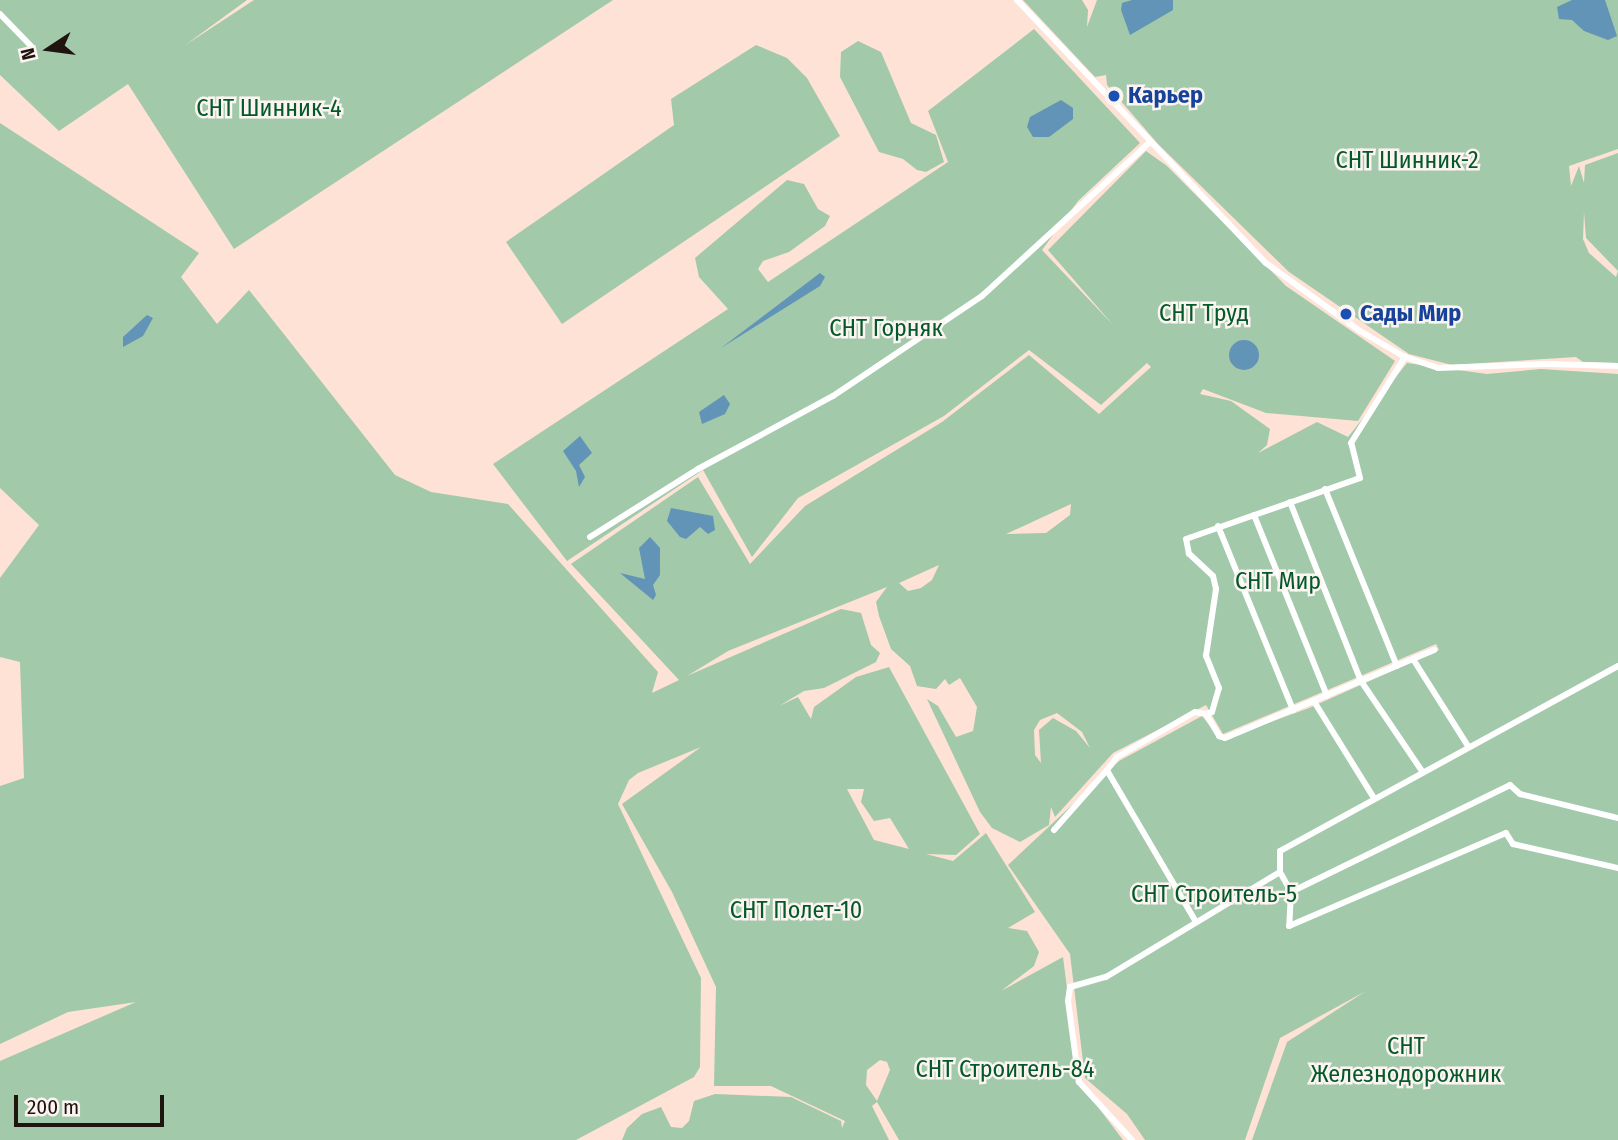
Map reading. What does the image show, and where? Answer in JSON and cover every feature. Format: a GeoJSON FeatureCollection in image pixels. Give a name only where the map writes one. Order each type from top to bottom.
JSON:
{"type":"FeatureCollection","features":[{"type":"Feature","properties":{"kind":"street"},"geometry":{"type":"LineString","coordinates":[[1017,0],[1149,144],[1282,277],[1405,357],[1451,370],[1547,363],[1618,366]]}},
{"type":"Feature","properties":{"kind":"street"},"geometry":{"type":"LineString","coordinates":[[0,14],[32,47]]}},
{"type":"Feature","properties":{"kind":"street"},"geometry":{"type":"LineString","coordinates":[[590,537],[698,469],[832,396],[982,296],[1149,144]]}},
{"type":"Feature","properties":{"kind":"street"},"geometry":{"type":"LineString","coordinates":[[1054,830],[1117,757],[1195,712],[1212,712],[1219,688],[1206,656],[1216,589],[1213,576],[1184,546],[1186,539],[1360,478],[1351,443],[1405,357]]}},
{"type":"Feature","properties":{"kind":"street"},"geometry":{"type":"LineString","coordinates":[[1325,489],[1397,666]]}},
{"type":"Feature","properties":{"kind":"street"},"geometry":{"type":"LineString","coordinates":[[1290,502],[1362,681],[1422,771]]}},
{"type":"Feature","properties":{"kind":"street"},"geometry":{"type":"LineString","coordinates":[[1254,515],[1327,696]]}},
{"type":"Feature","properties":{"kind":"street"},"geometry":{"type":"LineString","coordinates":[[1218,526],[1293,710]]}},
{"type":"Feature","properties":{"kind":"street"},"geometry":{"type":"LineString","coordinates":[[1206,714],[1219,736],[1225,738],[1315,703],[1434,650]]}},
{"type":"Feature","properties":{"kind":"street"},"geometry":{"type":"LineString","coordinates":[[1413,659],[1468,746]]}},
{"type":"Feature","properties":{"kind":"street"},"geometry":{"type":"LineString","coordinates":[[1618,666],[1280,850],[1280,872],[1291,892],[1289,926],[1506,833],[1513,844],[1618,868]]}},
{"type":"Feature","properties":{"kind":"street"},"geometry":{"type":"LineString","coordinates":[[1315,703],[1374,798]]}},
{"type":"Feature","properties":{"kind":"street"},"geometry":{"type":"LineString","coordinates":[[1107,770],[1196,922]]}},
{"type":"Feature","properties":{"kind":"street"},"geometry":{"type":"LineString","coordinates":[[1291,892],[1510,785],[1520,794],[1618,818]]}},
{"type":"Feature","properties":{"kind":"street"},"geometry":{"type":"LineString","coordinates":[[1132,1140],[1079,1083],[1068,993],[1076,985],[1106,977],[1280,872]]}},
{"type":"Feature","properties":{"kind":"green space","name":"СНТ Шинник-4"},"geometry":{"type":"Polygon","coordinates":[[[0,0],[247,0],[184,46],[254,0],[613,0],[234,249],[128,84],[59,131],[0,75],[0,0]]]}},
{"type":"Feature","properties":{"kind":"green space","name":"СНТ Шинник-2"},"geometry":{"type":"Polygon","coordinates":[[[1023,0],[1082,0],[1088,10],[1087,27],[1097,0],[1618,0],[1618,149],[1569,166],[1571,186],[1579,166],[1584,183],[1585,165],[1618,153],[1618,271],[1618,363],[1583,362],[1576,357],[1452,365],[1409,354],[1289,272],[1158,144],[1107,85],[1106,75],[1095,77],[1023,0]],[[1584,212],[1583,239],[1589,253],[1616,277],[1618,271],[1586,238],[1584,212]]]}},
{"type":"Feature","properties":{"kind":"green space"},"geometry":{"type":"Polygon","coordinates":[[[1034,29],[1140,143],[1078,201],[1042,250],[1114,326],[1048,250],[1146,151],[1167,166],[1286,286],[1395,361],[1358,421],[1266,413],[1203,389],[1200,394],[1231,401],[1270,429],[1267,445],[1258,453],[1317,422],[1348,437],[1407,363],[1487,374],[1541,369],[1618,374],[1618,1140],[1252,1140],[1287,1042],[1366,991],[1280,1038],[1245,1140],[1145,1140],[1127,1114],[1085,1078],[1070,954],[1008,865],[1119,761],[1202,716],[1221,740],[1309,708],[1439,650],[1436,644],[1223,734],[1206,705],[1113,753],[1055,817],[1051,807],[1049,825],[1020,842],[992,828],[980,812],[927,699],[938,706],[956,737],[973,731],[977,707],[960,678],[949,685],[945,679],[936,689],[917,686],[910,666],[891,649],[876,602],[887,587],[728,651],[687,676],[841,609],[861,613],[871,645],[880,653],[876,662],[824,688],[804,691],[779,706],[798,697],[811,719],[814,707],[856,677],[889,667],[980,834],[956,855],[926,854],[953,861],[986,833],[1035,912],[1008,928],[1027,931],[1039,952],[1034,966],[1001,991],[1063,957],[1079,1082],[1123,1140],[899,1140],[877,1102],[872,1106],[889,1140],[622,1140],[627,1128],[642,1114],[661,1107],[671,1127],[682,1128],[689,1121],[694,1101],[715,1094],[791,1097],[841,1121],[842,1128],[845,1121],[771,1086],[714,1086],[716,987],[672,892],[622,804],[701,747],[638,773],[629,780],[618,804],[701,978],[700,1067],[694,1077],[576,1140],[0,1140],[0,1061],[136,1002],[68,1012],[0,1044],[0,786],[24,778],[20,662],[0,657],[0,578],[39,525],[0,488],[0,123],[199,253],[181,277],[217,324],[249,290],[395,475],[431,492],[508,504],[658,672],[652,693],[679,680],[571,564],[698,477],[750,564],[805,506],[942,422],[1029,355],[1099,414],[1151,367],[1147,363],[1101,405],[1029,350],[944,416],[798,498],[752,557],[703,470],[567,561],[493,464],[728,309],[699,277],[695,258],[787,180],[804,184],[818,209],[830,216],[825,226],[789,252],[763,261],[758,269],[768,282],[948,162],[928,111],[1034,29]],[[1071,504],[1006,534],[1046,533],[1070,515],[1071,504]],[[939,565],[899,583],[908,591],[921,588],[932,580],[939,565]],[[1057,713],[1040,720],[1034,730],[1035,755],[1041,763],[1039,730],[1053,718],[1076,731],[1090,748],[1082,732],[1057,713]],[[847,789],[874,840],[909,849],[890,818],[874,821],[861,802],[864,789],[847,789]],[[880,1060],[867,1070],[866,1085],[877,1101],[890,1070],[887,1062],[880,1060]]]}},
{"type":"Feature","properties":{"kind":"green space"},"geometry":{"type":"Polygon","coordinates":[[[858,41],[881,52],[911,123],[936,135],[944,162],[926,172],[917,170],[903,159],[879,152],[840,77],[841,52],[858,41]]]}},
{"type":"Feature","properties":{"kind":"green space"},"geometry":{"type":"Polygon","coordinates":[[[756,45],[787,58],[807,78],[840,136],[562,324],[506,242],[674,125],[671,99],[756,45]]]}},
{"type":"Feature","properties":{"kind":"water"},"geometry":{"type":"Polygon","coordinates":[[[1132,0],[1173,0],[1173,10],[1130,35],[1121,10],[1122,3],[1132,0]]]}},
{"type":"Feature","properties":{"kind":"water"},"geometry":{"type":"Polygon","coordinates":[[[1572,0],[1605,0],[1617,36],[1608,40],[1584,31],[1572,20],[1559,19],[1557,7],[1572,0]]]}},
{"type":"Feature","properties":{"kind":"water"},"geometry":{"type":"Polygon","coordinates":[[[1061,100],[1073,108],[1073,119],[1049,137],[1033,137],[1027,127],[1030,117],[1061,100]]]}},
{"type":"Feature","properties":{"kind":"water"},"geometry":{"type":"Polygon","coordinates":[[[820,273],[825,277],[820,286],[721,348],[820,273]]]}},
{"type":"Feature","properties":{"kind":"water"},"geometry":{"type":"Polygon","coordinates":[[[147,315],[153,318],[143,336],[123,347],[123,337],[147,315]]]}},
{"type":"Feature","properties":{"kind":"water"},"geometry":{"type":"Polygon","coordinates":[[[1244,340],[1255,344],[1259,355],[1255,366],[1244,370],[1233,366],[1229,355],[1233,344],[1244,340]]]}},
{"type":"Feature","properties":{"kind":"water"},"geometry":{"type":"Polygon","coordinates":[[[724,395],[730,404],[725,414],[702,424],[699,412],[724,395]]]}},
{"type":"Feature","properties":{"kind":"water"},"geometry":{"type":"Polygon","coordinates":[[[580,436],[592,453],[579,465],[585,477],[579,487],[576,471],[563,451],[580,436]]]}},
{"type":"Feature","properties":{"kind":"water"},"geometry":{"type":"Polygon","coordinates":[[[671,508],[713,516],[715,530],[708,534],[700,527],[686,539],[680,537],[667,521],[671,508]]]}},
{"type":"Feature","properties":{"kind":"water"},"geometry":{"type":"Polygon","coordinates":[[[650,537],[660,548],[660,575],[653,585],[656,595],[653,600],[620,573],[645,579],[639,548],[650,537]]]}},
{"type":"Feature","properties":{"kind":"place","name":"Карьер"},"geometry":{"type":"Point","coordinates":[1114,96]}},
{"type":"Feature","properties":{"kind":"place","name":"Сады Мир"},"geometry":{"type":"Point","coordinates":[1346,314]}},
{"type":"Feature","properties":{"kind":"park label","name":"СНТ Труд"},"geometry":{"type":"Point","coordinates":[1204,314]}},
{"type":"Feature","properties":{"kind":"park label","name":"СНТ Горняк"},"geometry":{"type":"Point","coordinates":[886,329]}},
{"type":"Feature","properties":{"kind":"park label","name":"СНТ Мир"},"geometry":{"type":"Point","coordinates":[1278,582]}},
{"type":"Feature","properties":{"kind":"park label","name":"СНТ Строитель-5"},"geometry":{"type":"Point","coordinates":[1214,895]}},
{"type":"Feature","properties":{"kind":"park label","name":"СНТ Полет-10"},"geometry":{"type":"Point","coordinates":[796,911]}},
{"type":"Feature","properties":{"kind":"park label","name":"СНТ Железнодорожник"},"geometry":{"type":"Point","coordinates":[1406,1061]}},
{"type":"Feature","properties":{"kind":"park label","name":"СНТ Строитель-84"},"geometry":{"type":"Point","coordinates":[1005,1070]}}]}
